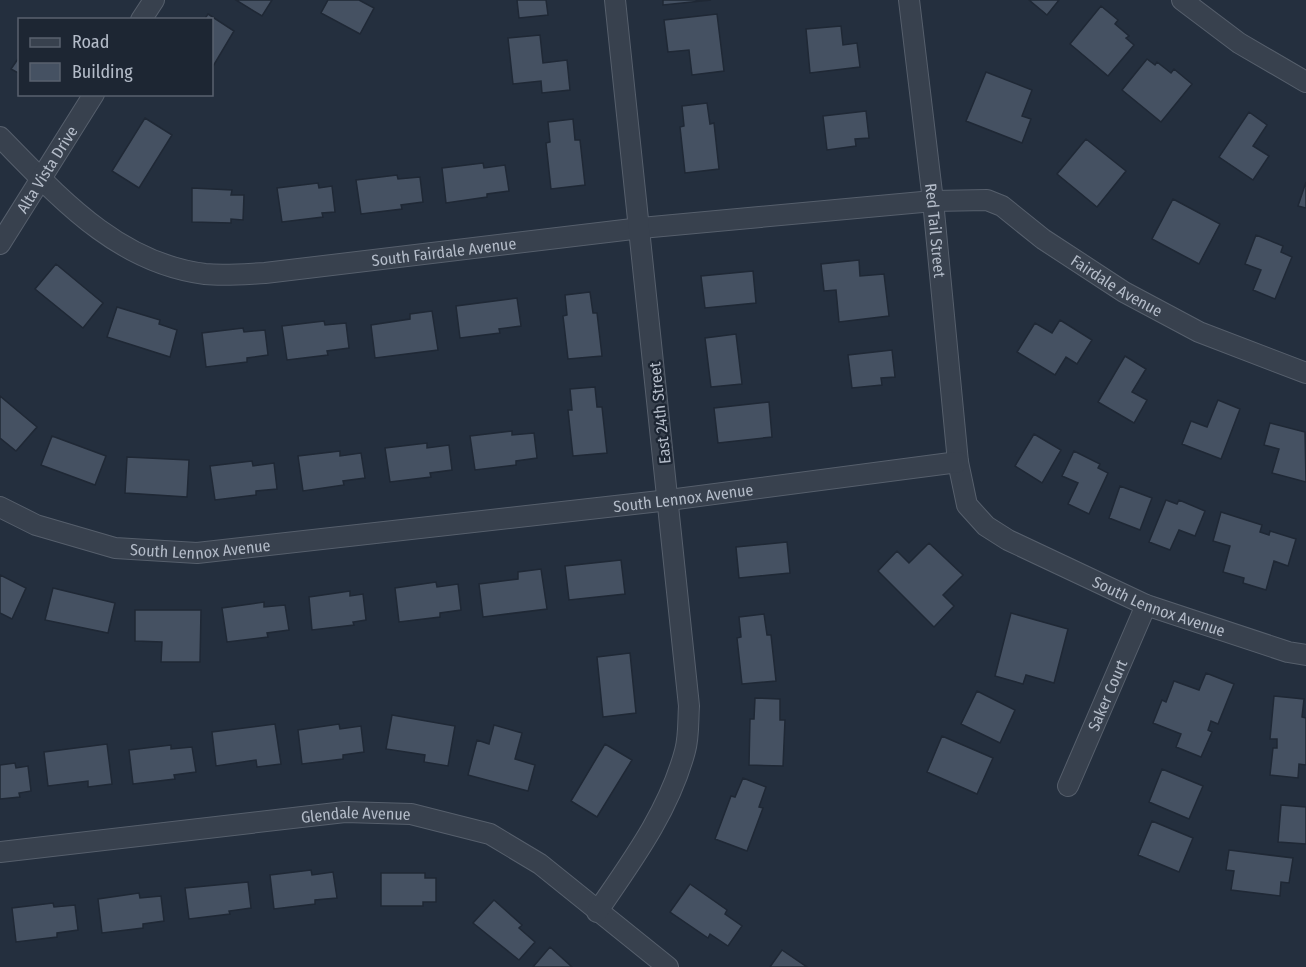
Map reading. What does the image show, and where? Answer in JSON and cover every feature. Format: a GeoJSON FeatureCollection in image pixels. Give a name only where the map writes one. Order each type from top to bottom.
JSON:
{"type":"FeatureCollection","features":[{"type":"Feature","properties":{"kind":"street"},"geometry":{"type":"LineString","coordinates":[[142,18],[154,0]]}},
{"type":"Feature","properties":{"kind":"street","name":"East 24th Street"},"geometry":{"type":"LineString","coordinates":[[597,912],[649,836],[672,789],[686,749],[689,706],[687,667],[615,0]]}},
{"type":"Feature","properties":{"kind":"street","name":"Red Tail Street"},"geometry":{"type":"LineString","coordinates":[[909,0],[933,201],[958,462]]}},
{"type":"Feature","properties":{"kind":"street"},"geometry":{"type":"LineString","coordinates":[[1182,0],[1239,43],[1306,82]]}},
{"type":"Feature","properties":{"kind":"street","name":"Alta Vista Drive"},"geometry":{"type":"LineString","coordinates":[[0,244],[93,96]]}},
{"type":"Feature","properties":{"kind":"street","name":"South Fairdale Avenue"},"geometry":{"type":"LineString","coordinates":[[0,137],[95,229],[129,250],[167,265],[205,274],[265,273],[640,228],[933,201]]}},
{"type":"Feature","properties":{"kind":"street","name":"Fairdale Avenue"},"geometry":{"type":"LineString","coordinates":[[933,201],[987,200],[1002,206],[1043,239],[1124,292],[1199,332],[1306,373]]}},
{"type":"Feature","properties":{"kind":"street","name":"South Lennox Avenue"},"geometry":{"type":"LineString","coordinates":[[0,507],[36,525],[106,546],[158,553],[196,553],[669,500],[958,462],[967,505],[986,526],[1008,540],[1146,604],[1288,652],[1306,655]]}},
{"type":"Feature","properties":{"kind":"street","name":"Saker Court"},"geometry":{"type":"LineString","coordinates":[[1068,786],[1146,604]]}},
{"type":"Feature","properties":{"kind":"street","name":"Glendale Avenue"},"geometry":{"type":"LineString","coordinates":[[0,852],[345,812],[411,814],[490,834],[540,864],[668,967]]}},
{"type":"Feature","properties":{"kind":"building"},"geometry":{"type":"Polygon","coordinates":[[[236,0],[272,0],[262,16],[236,0]]]}},
{"type":"Feature","properties":{"kind":"building"},"geometry":{"type":"Polygon","coordinates":[[[328,0],[359,0],[374,8],[360,34],[321,13],[328,0]]]}},
{"type":"Feature","properties":{"kind":"building"},"geometry":{"type":"Polygon","coordinates":[[[517,0],[546,0],[548,15],[519,18],[517,0]]]}},
{"type":"Feature","properties":{"kind":"building"},"geometry":{"type":"Polygon","coordinates":[[[663,0],[711,0],[663,5],[663,0]]]}},
{"type":"Feature","properties":{"kind":"building"},"geometry":{"type":"Polygon","coordinates":[[[1029,0],[1059,0],[1047,15],[1029,0]]]}},
{"type":"Feature","properties":{"kind":"building"},"geometry":{"type":"Polygon","coordinates":[[[1101,6],[1118,20],[1115,24],[1129,36],[1126,38],[1134,45],[1108,76],[1070,44],[1101,6]]]}},
{"type":"Feature","properties":{"kind":"building"},"geometry":{"type":"Polygon","coordinates":[[[208,14],[234,31],[213,66],[213,18],[205,18],[208,14]]]}},
{"type":"Feature","properties":{"kind":"building"},"geometry":{"type":"Polygon","coordinates":[[[717,14],[724,71],[692,75],[689,50],[668,52],[664,20],[717,14]]]}},
{"type":"Feature","properties":{"kind":"building"},"geometry":{"type":"Polygon","coordinates":[[[841,26],[843,45],[857,43],[860,67],[810,73],[806,29],[841,26]]]}},
{"type":"Feature","properties":{"kind":"building"},"geometry":{"type":"Polygon","coordinates":[[[540,35],[543,63],[567,60],[570,90],[542,93],[541,81],[513,84],[508,38],[540,35]]]}},
{"type":"Feature","properties":{"kind":"building"},"geometry":{"type":"Polygon","coordinates":[[[18,59],[18,73],[11,69],[18,59]]]}},
{"type":"Feature","properties":{"kind":"building"},"geometry":{"type":"Polygon","coordinates":[[[1147,59],[1155,65],[1157,62],[1171,73],[1174,69],[1192,84],[1161,122],[1122,90],[1147,59]]]}},
{"type":"Feature","properties":{"kind":"building"},"geometry":{"type":"Polygon","coordinates":[[[986,72],[1032,90],[1022,116],[1031,119],[1022,143],[966,121],[986,72]]]}},
{"type":"Feature","properties":{"kind":"building"},"geometry":{"type":"Polygon","coordinates":[[[707,103],[710,124],[714,123],[719,169],[685,173],[680,127],[684,126],[682,106],[707,103]]]}},
{"type":"Feature","properties":{"kind":"building"},"geometry":{"type":"Polygon","coordinates":[[[866,111],[869,138],[855,139],[856,146],[827,150],[823,116],[866,111]]]}},
{"type":"Feature","properties":{"kind":"building"},"geometry":{"type":"Polygon","coordinates":[[[1249,112],[1267,125],[1253,146],[1269,156],[1253,180],[1219,157],[1249,112]]]}},
{"type":"Feature","properties":{"kind":"building"},"geometry":{"type":"Polygon","coordinates":[[[145,118],[172,135],[139,188],[112,171],[145,118]]]}},
{"type":"Feature","properties":{"kind":"building"},"geometry":{"type":"Polygon","coordinates":[[[573,119],[575,140],[580,140],[585,185],[551,189],[546,143],[550,142],[548,122],[573,119]]]}},
{"type":"Feature","properties":{"kind":"building"},"geometry":{"type":"Polygon","coordinates":[[[1086,139],[1126,171],[1097,207],[1057,174],[1086,139]]]}},
{"type":"Feature","properties":{"kind":"building"},"geometry":{"type":"Polygon","coordinates":[[[483,163],[484,168],[505,165],[509,191],[446,203],[442,168],[483,163]]]}},
{"type":"Feature","properties":{"kind":"building"},"geometry":{"type":"Polygon","coordinates":[[[397,175],[398,179],[420,177],[423,202],[401,205],[402,209],[361,214],[356,180],[397,175]]]}},
{"type":"Feature","properties":{"kind":"building"},"geometry":{"type":"Polygon","coordinates":[[[1306,182],[1306,208],[1298,206],[1306,182]]]}},
{"type":"Feature","properties":{"kind":"building"},"geometry":{"type":"Polygon","coordinates":[[[318,183],[319,188],[332,186],[335,212],[322,213],[323,217],[282,222],[277,188],[318,183]]]}},
{"type":"Feature","properties":{"kind":"building"},"geometry":{"type":"Polygon","coordinates":[[[192,188],[232,190],[231,195],[244,195],[243,220],[231,219],[231,223],[192,222],[192,188]]]}},
{"type":"Feature","properties":{"kind":"building"},"geometry":{"type":"Polygon","coordinates":[[[1173,199],[1220,224],[1199,264],[1152,239],[1173,199]]]}},
{"type":"Feature","properties":{"kind":"building"},"geometry":{"type":"Polygon","coordinates":[[[1256,235],[1283,246],[1281,252],[1292,257],[1275,299],[1253,290],[1261,270],[1245,264],[1256,235]]]}},
{"type":"Feature","properties":{"kind":"building"},"geometry":{"type":"Polygon","coordinates":[[[859,260],[860,276],[884,274],[889,316],[839,322],[836,290],[824,291],[821,264],[859,260]]]}},
{"type":"Feature","properties":{"kind":"building"},"geometry":{"type":"Polygon","coordinates":[[[56,264],[103,303],[83,328],[35,289],[56,264]]]}},
{"type":"Feature","properties":{"kind":"building"},"geometry":{"type":"Polygon","coordinates":[[[753,271],[756,303],[705,308],[701,276],[753,271]]]}},
{"type":"Feature","properties":{"kind":"building"},"geometry":{"type":"Polygon","coordinates":[[[590,292],[593,313],[597,313],[602,356],[568,359],[563,316],[567,315],[565,295],[590,292]]]}},
{"type":"Feature","properties":{"kind":"building"},"geometry":{"type":"Polygon","coordinates":[[[517,298],[521,326],[499,329],[500,333],[460,338],[456,306],[517,298]]]}},
{"type":"Feature","properties":{"kind":"building"},"geometry":{"type":"Polygon","coordinates":[[[117,307],[160,320],[159,324],[177,330],[170,357],[107,337],[117,307]]]}},
{"type":"Feature","properties":{"kind":"building"},"geometry":{"type":"Polygon","coordinates":[[[432,311],[438,350],[375,358],[371,325],[410,319],[410,314],[432,311]]]}},
{"type":"Feature","properties":{"kind":"building"},"geometry":{"type":"Polygon","coordinates":[[[1060,320],[1092,340],[1077,364],[1066,357],[1055,375],[1017,352],[1035,323],[1052,333],[1060,320]]]}},
{"type":"Feature","properties":{"kind":"building"},"geometry":{"type":"Polygon","coordinates":[[[324,321],[325,325],[346,323],[349,348],[327,351],[328,355],[287,360],[282,326],[324,321]]]}},
{"type":"Feature","properties":{"kind":"building"},"geometry":{"type":"Polygon","coordinates":[[[243,328],[244,332],[265,330],[268,355],[247,358],[247,362],[206,367],[202,333],[243,328]]]}},
{"type":"Feature","properties":{"kind":"building"},"geometry":{"type":"Polygon","coordinates":[[[736,334],[742,384],[711,387],[705,338],[736,334]]]}},
{"type":"Feature","properties":{"kind":"building"},"geometry":{"type":"Polygon","coordinates":[[[892,350],[895,377],[881,378],[882,385],[852,388],[848,355],[892,350]]]}},
{"type":"Feature","properties":{"kind":"building"},"geometry":{"type":"Polygon","coordinates":[[[1125,356],[1146,369],[1132,392],[1147,400],[1134,423],[1098,402],[1125,356]]]}},
{"type":"Feature","properties":{"kind":"building"},"geometry":{"type":"Polygon","coordinates":[[[595,387],[597,407],[602,407],[607,453],[573,456],[568,410],[572,410],[570,389],[595,387]]]}},
{"type":"Feature","properties":{"kind":"building"},"geometry":{"type":"Polygon","coordinates":[[[0,396],[37,427],[16,451],[0,438],[0,396]]]}},
{"type":"Feature","properties":{"kind":"building"},"geometry":{"type":"Polygon","coordinates":[[[1218,400],[1240,409],[1221,459],[1182,444],[1191,421],[1207,427],[1218,400]]]}},
{"type":"Feature","properties":{"kind":"building"},"geometry":{"type":"Polygon","coordinates":[[[769,402],[772,437],[718,443],[714,408],[769,402]]]}},
{"type":"Feature","properties":{"kind":"building"},"geometry":{"type":"Polygon","coordinates":[[[1270,423],[1305,432],[1306,482],[1272,473],[1279,449],[1264,445],[1270,423]]]}},
{"type":"Feature","properties":{"kind":"building"},"geometry":{"type":"Polygon","coordinates":[[[512,431],[512,435],[534,433],[537,458],[516,461],[516,465],[475,470],[470,436],[512,431]]]}},
{"type":"Feature","properties":{"kind":"building"},"geometry":{"type":"Polygon","coordinates":[[[1034,434],[1061,450],[1042,483],[1015,466],[1034,434]]]}},
{"type":"Feature","properties":{"kind":"building"},"geometry":{"type":"Polygon","coordinates":[[[52,436],[106,456],[95,485],[41,465],[52,436]]]}},
{"type":"Feature","properties":{"kind":"building"},"geometry":{"type":"Polygon","coordinates":[[[427,443],[427,448],[449,445],[452,470],[430,473],[431,477],[390,482],[385,448],[427,443]]]}},
{"type":"Feature","properties":{"kind":"building"},"geometry":{"type":"Polygon","coordinates":[[[340,451],[340,456],[361,453],[365,478],[343,481],[344,485],[303,491],[298,456],[340,451]]]}},
{"type":"Feature","properties":{"kind":"building"},"geometry":{"type":"Polygon","coordinates":[[[1074,451],[1100,464],[1098,468],[1108,473],[1089,514],[1068,504],[1078,483],[1062,476],[1074,451]]]}},
{"type":"Feature","properties":{"kind":"building"},"geometry":{"type":"Polygon","coordinates":[[[127,457],[189,460],[187,497],[125,493],[127,457]]]}},
{"type":"Feature","properties":{"kind":"building"},"geometry":{"type":"Polygon","coordinates":[[[252,461],[253,466],[274,463],[277,489],[256,491],[256,495],[215,500],[210,466],[252,461]]]}},
{"type":"Feature","properties":{"kind":"building"},"geometry":{"type":"Polygon","coordinates":[[[1120,486],[1152,498],[1140,530],[1109,518],[1120,486]]]}},
{"type":"Feature","properties":{"kind":"building"},"geometry":{"type":"Polygon","coordinates":[[[1166,500],[1177,504],[1179,500],[1205,511],[1195,536],[1179,530],[1170,550],[1149,542],[1166,500]]]}},
{"type":"Feature","properties":{"kind":"building"},"geometry":{"type":"Polygon","coordinates":[[[1221,512],[1262,525],[1260,532],[1269,535],[1270,531],[1296,539],[1288,566],[1274,561],[1266,590],[1243,583],[1244,578],[1223,572],[1230,546],[1213,541],[1221,512]]]}},
{"type":"Feature","properties":{"kind":"building"},"geometry":{"type":"Polygon","coordinates":[[[787,542],[790,573],[739,578],[736,547],[787,542]]]}},
{"type":"Feature","properties":{"kind":"building"},"geometry":{"type":"Polygon","coordinates":[[[929,543],[963,575],[943,595],[954,606],[934,627],[878,571],[897,551],[909,563],[929,543]]]}},
{"type":"Feature","properties":{"kind":"building"},"geometry":{"type":"Polygon","coordinates":[[[621,560],[625,594],[569,600],[565,566],[621,560]]]}},
{"type":"Feature","properties":{"kind":"building"},"geometry":{"type":"Polygon","coordinates":[[[541,569],[547,609],[483,617],[479,584],[518,579],[518,572],[541,569]]]}},
{"type":"Feature","properties":{"kind":"building"},"geometry":{"type":"Polygon","coordinates":[[[0,575],[26,588],[12,619],[0,613],[0,575]]]}},
{"type":"Feature","properties":{"kind":"building"},"geometry":{"type":"Polygon","coordinates":[[[436,582],[437,587],[458,584],[461,610],[440,613],[440,617],[399,622],[395,588],[436,582]]]}},
{"type":"Feature","properties":{"kind":"building"},"geometry":{"type":"Polygon","coordinates":[[[53,588],[115,603],[108,633],[45,620],[53,588]]]}},
{"type":"Feature","properties":{"kind":"building"},"geometry":{"type":"Polygon","coordinates":[[[350,591],[350,596],[363,594],[366,620],[353,622],[354,625],[312,630],[309,597],[350,591]]]}},
{"type":"Feature","properties":{"kind":"building"},"geometry":{"type":"Polygon","coordinates":[[[264,602],[264,607],[285,605],[289,630],[267,633],[268,637],[227,642],[222,608],[264,602]]]}},
{"type":"Feature","properties":{"kind":"building"},"geometry":{"type":"Polygon","coordinates":[[[135,610],[201,610],[200,662],[161,662],[162,642],[135,641],[135,610]]]}},
{"type":"Feature","properties":{"kind":"building"},"geometry":{"type":"Polygon","coordinates":[[[1011,613],[1068,629],[1054,683],[1026,675],[1023,684],[995,676],[1011,613]]]}},
{"type":"Feature","properties":{"kind":"building"},"geometry":{"type":"Polygon","coordinates":[[[764,614],[767,635],[771,635],[776,681],[742,684],[737,638],[741,637],[739,617],[764,614]]]}},
{"type":"Feature","properties":{"kind":"building"},"geometry":{"type":"Polygon","coordinates":[[[630,653],[636,713],[603,717],[597,657],[630,653]]]}},
{"type":"Feature","properties":{"kind":"building"},"geometry":{"type":"Polygon","coordinates":[[[1206,673],[1234,684],[1218,724],[1211,721],[1208,730],[1212,732],[1201,757],[1176,747],[1181,734],[1153,723],[1162,700],[1166,702],[1174,681],[1199,690],[1206,673]]]}},
{"type":"Feature","properties":{"kind":"building"},"geometry":{"type":"Polygon","coordinates":[[[977,691],[1015,710],[1000,743],[961,724],[977,691]]]}},
{"type":"Feature","properties":{"kind":"building"},"geometry":{"type":"Polygon","coordinates":[[[1274,696],[1304,699],[1302,717],[1306,718],[1306,765],[1299,764],[1298,778],[1270,775],[1273,748],[1277,748],[1277,739],[1270,739],[1274,696]]]}},
{"type":"Feature","properties":{"kind":"building"},"geometry":{"type":"Polygon","coordinates":[[[755,698],[780,699],[780,720],[785,720],[783,766],[749,765],[750,719],[754,719],[755,698]]]}},
{"type":"Feature","properties":{"kind":"building"},"geometry":{"type":"Polygon","coordinates":[[[392,715],[455,726],[448,766],[424,762],[425,755],[386,749],[392,715]]]}},
{"type":"Feature","properties":{"kind":"building"},"geometry":{"type":"Polygon","coordinates":[[[275,724],[281,764],[257,767],[256,760],[216,766],[212,732],[275,724]]]}},
{"type":"Feature","properties":{"kind":"building"},"geometry":{"type":"Polygon","coordinates":[[[339,724],[340,729],[361,726],[364,752],[343,755],[343,759],[302,764],[298,730],[339,724]]]}},
{"type":"Feature","properties":{"kind":"building"},"geometry":{"type":"Polygon","coordinates":[[[494,725],[522,733],[515,759],[535,765],[528,791],[468,775],[477,740],[489,744],[494,725]]]}},
{"type":"Feature","properties":{"kind":"building"},"geometry":{"type":"Polygon","coordinates":[[[942,736],[993,758],[977,794],[927,772],[942,736]]]}},
{"type":"Feature","properties":{"kind":"building"},"geometry":{"type":"Polygon","coordinates":[[[107,744],[112,784],[88,787],[88,781],[48,786],[44,752],[107,744]]]}},
{"type":"Feature","properties":{"kind":"building"},"geometry":{"type":"Polygon","coordinates":[[[605,744],[632,760],[597,817],[571,801],[605,744]]]}},
{"type":"Feature","properties":{"kind":"building"},"geometry":{"type":"Polygon","coordinates":[[[171,745],[171,749],[192,747],[196,772],[174,775],[175,779],[133,784],[129,750],[171,745]]]}},
{"type":"Feature","properties":{"kind":"building"},"geometry":{"type":"Polygon","coordinates":[[[15,763],[16,768],[28,766],[31,791],[19,793],[20,797],[0,799],[0,765],[15,763]]]}},
{"type":"Feature","properties":{"kind":"building"},"geometry":{"type":"Polygon","coordinates":[[[1162,769],[1203,786],[1189,819],[1149,802],[1162,769]]]}},
{"type":"Feature","properties":{"kind":"building"},"geometry":{"type":"Polygon","coordinates":[[[743,778],[766,787],[759,807],[763,808],[747,851],[715,839],[731,796],[735,797],[743,778]]]}},
{"type":"Feature","properties":{"kind":"building"},"geometry":{"type":"Polygon","coordinates":[[[1281,805],[1306,807],[1306,844],[1278,842],[1281,805]]]}},
{"type":"Feature","properties":{"kind":"building"},"geometry":{"type":"Polygon","coordinates":[[[1152,821],[1193,838],[1179,872],[1138,855],[1152,821]]]}},
{"type":"Feature","properties":{"kind":"building"},"geometry":{"type":"Polygon","coordinates":[[[1229,850],[1293,858],[1289,883],[1281,882],[1280,896],[1231,890],[1234,871],[1226,870],[1229,850]]]}},
{"type":"Feature","properties":{"kind":"building"},"geometry":{"type":"Polygon","coordinates":[[[311,870],[312,875],[333,872],[337,898],[315,900],[315,904],[274,909],[270,875],[311,870]]]}},
{"type":"Feature","properties":{"kind":"building"},"geometry":{"type":"Polygon","coordinates":[[[381,873],[425,873],[425,878],[436,878],[436,902],[423,902],[423,906],[381,906],[381,873]]]}},
{"type":"Feature","properties":{"kind":"building"},"geometry":{"type":"Polygon","coordinates":[[[248,882],[251,908],[229,911],[230,914],[189,919],[185,888],[248,882]]]}},
{"type":"Feature","properties":{"kind":"building"},"geometry":{"type":"Polygon","coordinates":[[[690,884],[727,910],[725,914],[742,926],[728,946],[710,934],[708,938],[670,912],[690,884]]]}},
{"type":"Feature","properties":{"kind":"building"},"geometry":{"type":"Polygon","coordinates":[[[139,893],[140,898],[161,896],[164,921],[143,924],[143,928],[102,933],[98,899],[139,893]]]}},
{"type":"Feature","properties":{"kind":"building"},"geometry":{"type":"Polygon","coordinates":[[[494,900],[522,925],[519,928],[535,942],[519,960],[473,923],[494,900]]]}},
{"type":"Feature","properties":{"kind":"building"},"geometry":{"type":"Polygon","coordinates":[[[53,903],[54,907],[75,905],[78,930],[57,933],[57,937],[16,942],[12,908],[53,903]]]}},
{"type":"Feature","properties":{"kind":"building"},"geometry":{"type":"Polygon","coordinates":[[[550,947],[572,967],[533,967],[550,947]]]}},
{"type":"Feature","properties":{"kind":"building"},"geometry":{"type":"Polygon","coordinates":[[[782,950],[807,967],[770,967],[782,950]]]}}]}
